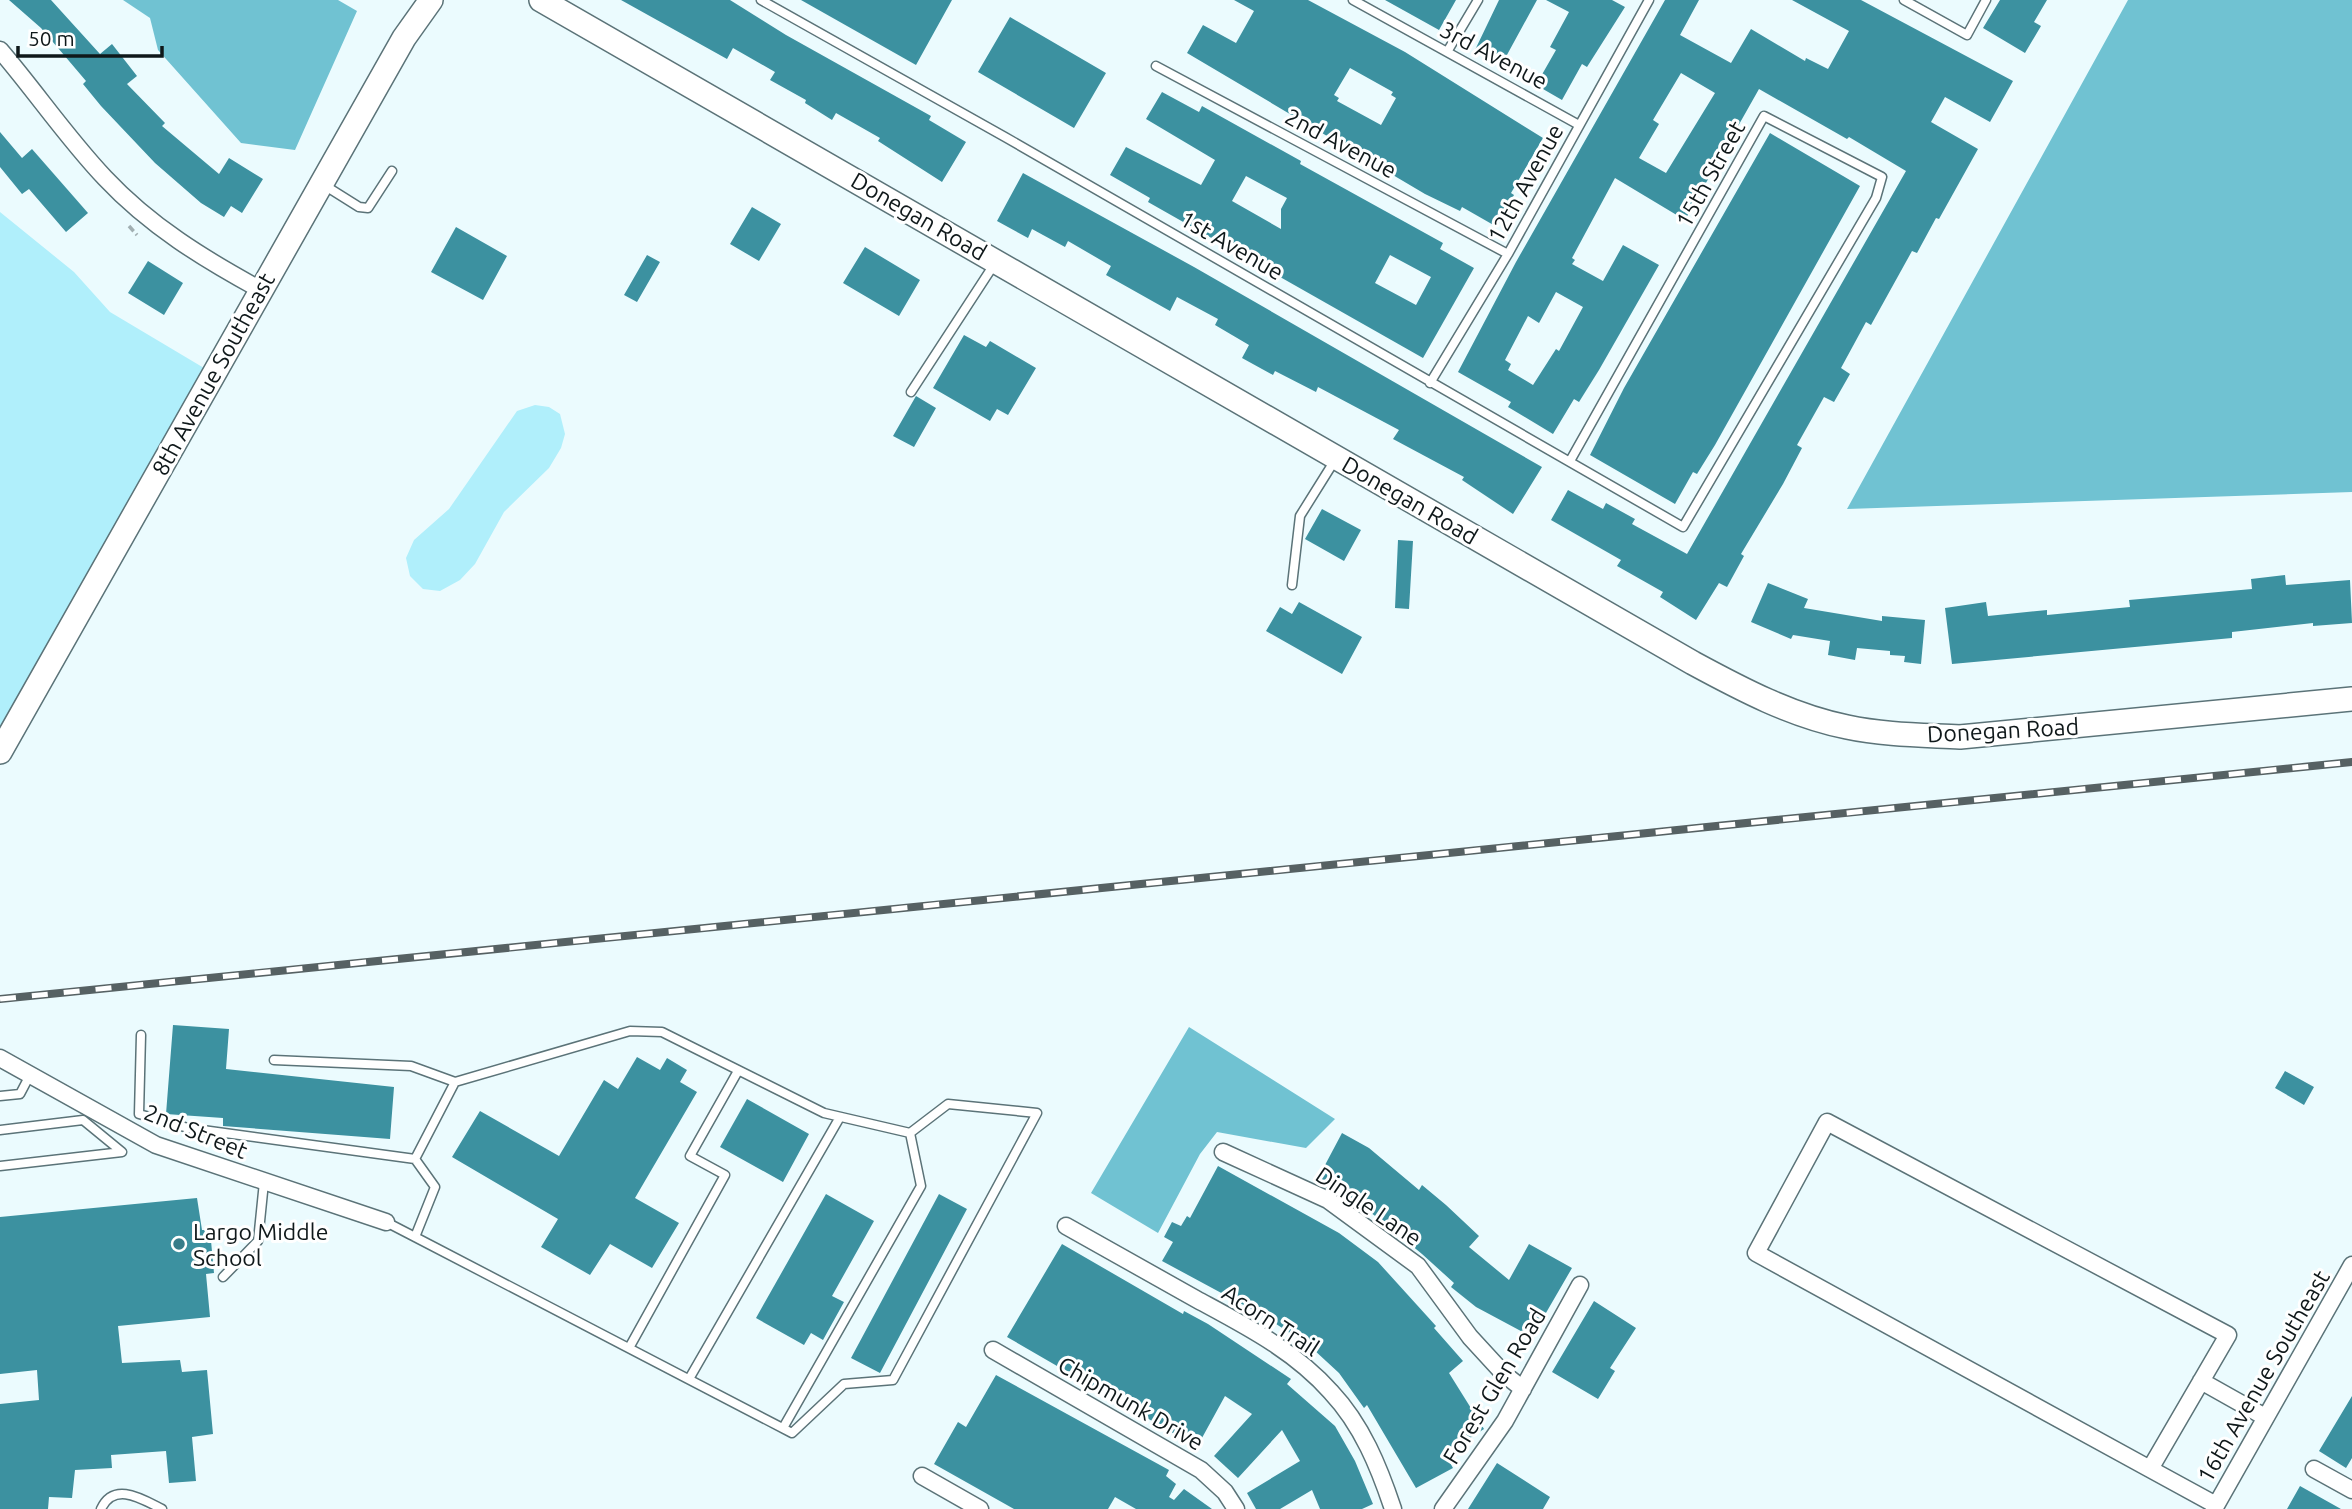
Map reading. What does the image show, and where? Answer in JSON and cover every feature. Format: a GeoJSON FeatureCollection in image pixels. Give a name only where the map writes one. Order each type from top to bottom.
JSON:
{"type":"FeatureCollection","features":[{"type":"Feature","properties":{"kind":"street","name":"Donegan Road"},"geometry":{"type":"LineString","coordinates":[[541,0],[1736,687],[1796,712],[1846,727],[1899,734],[1959,737],[2352,699]]}},
{"type":"Feature","properties":{"kind":"street","name":"8th Avenue Southeast"},"geometry":{"type":"LineString","coordinates":[[0,752],[426,1]]}},
{"type":"Feature","properties":{"kind":"street"},"geometry":{"type":"LineString","coordinates":[[0,50],[106,180],[158,227],[210,263],[261,290]]}},
{"type":"Feature","properties":{"kind":"street","name":"2nd Street"},"geometry":{"type":"LineString","coordinates":[[0,1058],[156,1144],[386,1222]]}},
{"type":"Feature","properties":{"kind":"street"},"geometry":{"type":"LineString","coordinates":[[2150,1469],[2228,1335],[1827,1122],[1756,1252],[2215,1507]]}},
{"type":"Feature","properties":{"kind":"street","name":"Dingle Lane"},"geometry":{"type":"LineString","coordinates":[[1223,1152],[1328,1200],[1418,1266],[1486,1357],[1523,1389]]}},
{"type":"Feature","properties":{"kind":"street","name":"Acorn Trail"},"geometry":{"type":"LineString","coordinates":[[1066,1226],[1246,1326],[1304,1365],[1332,1393],[1360,1432],[1393,1509]]}},
{"type":"Feature","properties":{"kind":"street","name":"16th Avenue Southeast"},"geometry":{"type":"LineString","coordinates":[[2215,1507],[2352,1265]]}},
{"type":"Feature","properties":{"kind":"street","name":"Forest Glen Road"},"geometry":{"type":"LineString","coordinates":[[1443,1509],[1486,1451],[1580,1285]]}},
{"type":"Feature","properties":{"kind":"street","name":"Chipmunk Drive"},"geometry":{"type":"LineString","coordinates":[[993,1350],[1202,1470],[1225,1492],[1236,1509]]}},
{"type":"Feature","properties":{"kind":"street"},"geometry":{"type":"LineString","coordinates":[[2201,1381],[2265,1417]]}},
{"type":"Feature","properties":{"kind":"street"},"geometry":{"type":"LineString","coordinates":[[2314,1469],[2352,1490]]}},
{"type":"Feature","properties":{"kind":"street"},"geometry":{"type":"LineString","coordinates":[[922,1476],[980,1509]]}},
{"type":"Feature","properties":{"kind":"lane","name":"1st Avenue"},"geometry":{"type":"LineString","coordinates":[[761,0],[1005,136],[1683,527]]}},
{"type":"Feature","properties":{"kind":"lane","name":"3rd Avenue"},"geometry":{"type":"LineString","coordinates":[[1353,0],[1579,125]]}},
{"type":"Feature","properties":{"kind":"lane"},"geometry":{"type":"LineString","coordinates":[[1447,52],[1478,0]]}},
{"type":"Feature","properties":{"kind":"lane","name":"12th Avenue"},"geometry":{"type":"LineString","coordinates":[[1430,383],[1508,254],[1649,0]]}},
{"type":"Feature","properties":{"kind":"lane"},"geometry":{"type":"LineString","coordinates":[[1904,0],[1967,35],[1986,0]]}},
{"type":"Feature","properties":{"kind":"lane","name":"2nd Avenue"},"geometry":{"type":"LineString","coordinates":[[1156,66],[1508,254]]}},
{"type":"Feature","properties":{"kind":"lane","name":"15th Street"},"geometry":{"type":"LineString","coordinates":[[1570,461],[1764,116],[1882,177],[1876,198],[1683,527]]}},
{"type":"Feature","properties":{"kind":"lane"},"geometry":{"type":"LineString","coordinates":[[321,184],[359,207],[368,208],[392,171]]}},
{"type":"Feature","properties":{"kind":"lane"},"geometry":{"type":"LineString","coordinates":[[911,392],[996,261]]}},
{"type":"Feature","properties":{"kind":"lane"},"geometry":{"type":"LineString","coordinates":[[1292,585],[1300,516],[1336,457]]}},
{"type":"Feature","properties":{"kind":"lane"},"geometry":{"type":"LineString","coordinates":[[274,1060],[411,1066],[455,1082],[630,1031],[662,1032],[824,1113],[910,1133]]}},
{"type":"Feature","properties":{"kind":"lane"},"geometry":{"type":"LineString","coordinates":[[141,1035],[139,1114],[188,1128],[415,1159],[436,1187],[415,1237]]}},
{"type":"Feature","properties":{"kind":"lane"},"geometry":{"type":"LineString","coordinates":[[629,1348],[725,1175],[690,1156],[738,1071]]}},
{"type":"Feature","properties":{"kind":"lane"},"geometry":{"type":"LineString","coordinates":[[0,1096],[20,1094],[31,1074]]}},
{"type":"Feature","properties":{"kind":"lane"},"geometry":{"type":"LineString","coordinates":[[415,1159],[455,1082]]}},
{"type":"Feature","properties":{"kind":"lane"},"geometry":{"type":"LineString","coordinates":[[386,1222],[792,1433],[844,1384],[893,1380],[1037,1113],[948,1104],[910,1133]]}},
{"type":"Feature","properties":{"kind":"lane"},"geometry":{"type":"LineString","coordinates":[[689,1379],[840,1117]]}},
{"type":"Feature","properties":{"kind":"lane"},"geometry":{"type":"LineString","coordinates":[[0,1130],[83,1120],[122,1152],[0,1166]]}},
{"type":"Feature","properties":{"kind":"lane"},"geometry":{"type":"LineString","coordinates":[[783,1428],[921,1186],[910,1133]]}},
{"type":"Feature","properties":{"kind":"lane"},"geometry":{"type":"LineString","coordinates":[[223,1277],[258,1241],[264,1182]]}},
{"type":"Feature","properties":{"kind":"lane"},"geometry":{"type":"LineString","coordinates":[[102,1509],[106,1500],[118,1493],[131,1494],[162,1509]]}},
{"type":"Feature","properties":{"kind":"shaded area"},"geometry":{"type":"Polygon","coordinates":[[[123,0],[338,0],[357,11],[295,150],[241,143],[158,50],[150,18],[123,0]]]}},
{"type":"Feature","properties":{"kind":"shaded area"},"geometry":{"type":"Polygon","coordinates":[[[2128,0],[2352,0],[2352,492],[1847,509],[2128,0]]]}},
{"type":"Feature","properties":{"kind":"shaded area"},"geometry":{"type":"Polygon","coordinates":[[[0,212],[74,272],[110,312],[204,368],[0,729],[0,212]]]}},
{"type":"Feature","properties":{"kind":"shaded area"},"geometry":{"type":"Polygon","coordinates":[[[535,405],[549,407],[560,414],[565,434],[561,448],[549,468],[504,512],[475,564],[460,580],[440,591],[423,589],[410,576],[406,558],[414,540],[449,509],[517,411],[535,405]]]}},
{"type":"Feature","properties":{"kind":"shaded area"},"geometry":{"type":"Polygon","coordinates":[[[1189,1027],[1335,1119],[1306,1148],[1217,1132],[1200,1154],[1158,1233],[1091,1193],[1189,1027]]]}},
{"type":"Feature","properties":{"kind":"building"},"geometry":{"type":"Polygon","coordinates":[[[9,0],[51,0],[100,54],[112,44],[137,76],[127,84],[165,123],[162,126],[219,174],[229,158],[263,179],[242,213],[231,206],[224,217],[201,203],[155,163],[101,106],[83,84],[86,81],[41,28],[9,0]]]}},
{"type":"Feature","properties":{"kind":"building"},"geometry":{"type":"Polygon","coordinates":[[[621,0],[730,0],[786,35],[931,116],[929,120],[966,142],[942,182],[878,141],[880,138],[836,113],[832,120],[805,103],[806,100],[770,80],[775,72],[733,48],[727,59],[621,0]]]}},
{"type":"Feature","properties":{"kind":"building"},"geometry":{"type":"Polygon","coordinates":[[[801,0],[952,0],[916,65],[801,0]]]}},
{"type":"Feature","properties":{"kind":"building"},"geometry":{"type":"Polygon","coordinates":[[[1234,0],[1308,0],[1405,52],[1543,138],[1511,193],[1514,195],[1497,227],[1462,207],[1460,211],[1425,194],[1187,53],[1203,25],[1236,43],[1254,11],[1234,0]],[[1350,68],[1334,95],[1339,98],[1337,101],[1381,125],[1396,98],[1391,95],[1393,92],[1350,68]]]}},
{"type":"Feature","properties":{"kind":"building"},"geometry":{"type":"Polygon","coordinates":[[[1385,0],[1456,0],[1439,30],[1385,0]]]}},
{"type":"Feature","properties":{"kind":"building"},"geometry":{"type":"Polygon","coordinates":[[[1499,0],[1537,0],[1502,64],[1475,50],[1499,0]]]}},
{"type":"Feature","properties":{"kind":"building"},"geometry":{"type":"Polygon","coordinates":[[[1546,0],[1612,0],[1625,7],[1587,67],[1582,64],[1562,100],[1536,85],[1556,50],[1550,47],[1569,12],[1546,0]]]}},
{"type":"Feature","properties":{"kind":"building"},"geometry":{"type":"Polygon","coordinates":[[[1665,0],[1699,0],[1680,35],[1731,63],[1751,29],[1805,61],[1806,58],[1828,69],[1849,31],[1792,0],[1861,0],[2013,81],[1990,122],[1945,97],[1931,122],[1978,149],[1917,253],[1912,251],[1871,325],[1866,322],[1841,368],[1850,374],[1834,402],[1824,397],[1797,445],[1802,448],[1741,554],[1744,556],[1727,587],[1719,583],[1696,620],[1660,597],[1663,592],[1617,566],[1621,560],[1551,520],[1568,490],[1603,509],[1606,503],[1635,519],[1632,524],[1687,554],[1906,171],[1759,89],[1685,220],[1615,178],[1572,258],[1575,260],[1572,264],[1603,281],[1623,245],[1659,265],[1579,402],[1574,399],[1553,434],[1508,407],[1511,402],[1458,372],[1516,262],[1665,0]],[[1681,73],[1653,120],[1659,124],[1639,158],[1666,173],[1715,93],[1681,73]],[[1556,292],[1539,323],[1528,316],[1505,360],[1511,364],[1508,370],[1533,385],[1556,349],[1559,351],[1583,307],[1556,292]]]}},
{"type":"Feature","properties":{"kind":"building"},"geometry":{"type":"Polygon","coordinates":[[[2000,0],[2047,0],[2034,22],[2041,26],[2025,53],[1983,28],[2000,0]]]}},
{"type":"Feature","properties":{"kind":"building"},"geometry":{"type":"Polygon","coordinates":[[[1010,17],[1106,73],[1074,128],[978,72],[1010,17]]]}},
{"type":"Feature","properties":{"kind":"building"},"geometry":{"type":"Polygon","coordinates":[[[1162,92],[1199,112],[1202,106],[1443,243],[1440,249],[1474,268],[1423,358],[1148,202],[1150,198],[1110,175],[1126,147],[1201,185],[1215,160],[1146,119],[1162,92]],[[1246,176],[1232,201],[1281,229],[1281,209],[1287,198],[1246,176]],[[1390,255],[1375,283],[1416,305],[1431,277],[1390,255]]]}},
{"type":"Feature","properties":{"kind":"building"},"geometry":{"type":"Polygon","coordinates":[[[0,132],[22,158],[32,149],[88,213],[66,232],[29,189],[22,194],[0,167],[0,132]]]}},
{"type":"Feature","properties":{"kind":"building"},"geometry":{"type":"Polygon","coordinates":[[[1770,133],[1860,186],[1715,445],[1697,474],[1693,472],[1675,504],[1590,455],[1624,388],[1770,133]]]}},
{"type":"Feature","properties":{"kind":"building"},"geometry":{"type":"Polygon","coordinates":[[[1023,173],[1194,267],[1542,467],[1513,514],[1462,480],[1464,477],[1393,439],[1399,430],[1318,387],[1316,392],[1275,371],[1273,375],[1242,358],[1249,345],[1215,325],[1218,319],[1177,297],[1170,311],[1106,275],[1111,266],[1068,241],[1065,247],[1032,229],[1028,238],[997,221],[1023,173]]]}},
{"type":"Feature","properties":{"kind":"building"},"geometry":{"type":"Polygon","coordinates":[[[752,207],[781,224],[759,261],[730,244],[752,207]]]}},
{"type":"Feature","properties":{"kind":"building"},"geometry":{"type":"Polygon","coordinates":[[[456,227],[507,256],[483,300],[431,272],[456,227]]]}},
{"type":"Feature","properties":{"kind":"building"},"geometry":{"type":"Polygon","coordinates":[[[865,247],[920,280],[899,316],[843,283],[865,247]]]}},
{"type":"Feature","properties":{"kind":"building"},"geometry":{"type":"Polygon","coordinates":[[[647,255],[660,262],[637,302],[624,295],[647,255]]]}},
{"type":"Feature","properties":{"kind":"building"},"geometry":{"type":"Polygon","coordinates":[[[148,261],[183,283],[164,315],[128,293],[148,261]]]}},
{"type":"Feature","properties":{"kind":"building"},"geometry":{"type":"Polygon","coordinates":[[[964,335],[986,347],[990,341],[1036,368],[1008,415],[997,409],[990,421],[933,388],[964,335]]]}},
{"type":"Feature","properties":{"kind":"building"},"geometry":{"type":"Polygon","coordinates":[[[916,396],[936,408],[914,447],[893,436],[916,396]]]}},
{"type":"Feature","properties":{"kind":"building"},"geometry":{"type":"Polygon","coordinates":[[[1322,509],[1361,530],[1344,561],[1305,539],[1322,509]]]}},
{"type":"Feature","properties":{"kind":"building"},"geometry":{"type":"Polygon","coordinates":[[[1398,540],[1413,541],[1409,609],[1395,608],[1398,540]]]}},
{"type":"Feature","properties":{"kind":"building"},"geometry":{"type":"Polygon","coordinates":[[[2285,575],[2286,585],[2350,580],[2352,623],[2313,626],[2313,623],[2232,632],[2232,638],[1952,664],[1945,608],[1986,602],[1988,616],[2047,610],[2047,615],[2130,607],[2129,600],[2252,589],[2251,579],[2285,575]]]}},
{"type":"Feature","properties":{"kind":"building"},"geometry":{"type":"Polygon","coordinates":[[[1768,583],[1808,599],[1804,608],[1882,621],[1882,616],[1925,620],[1921,664],[1904,662],[1905,656],[1890,655],[1890,651],[1857,648],[1855,660],[1828,655],[1830,641],[1793,635],[1791,639],[1751,622],[1768,583]]]}},
{"type":"Feature","properties":{"kind":"building"},"geometry":{"type":"Polygon","coordinates":[[[1299,602],[1362,637],[1342,674],[1266,631],[1280,607],[1292,614],[1299,602]]]}},
{"type":"Feature","properties":{"kind":"building"},"geometry":{"type":"Polygon","coordinates":[[[173,1025],[229,1029],[226,1069],[394,1087],[390,1139],[223,1126],[223,1118],[166,1114],[173,1025]]]}},
{"type":"Feature","properties":{"kind":"building"},"geometry":{"type":"Polygon","coordinates":[[[637,1057],[660,1070],[667,1058],[687,1070],[680,1082],[697,1092],[635,1198],[679,1223],[652,1268],[610,1244],[590,1275],[541,1247],[558,1219],[452,1157],[480,1111],[559,1156],[604,1080],[618,1089],[637,1057]]]}},
{"type":"Feature","properties":{"kind":"building"},"geometry":{"type":"Polygon","coordinates":[[[2285,1071],[2314,1087],[2304,1105],[2275,1088],[2285,1071]]]}},
{"type":"Feature","properties":{"kind":"building"},"geometry":{"type":"Polygon","coordinates":[[[747,1099],[809,1134],[783,1182],[720,1147],[747,1099]]]}},
{"type":"Feature","properties":{"kind":"building"},"geometry":{"type":"Polygon","coordinates":[[[1342,1133],[1369,1148],[1419,1190],[1422,1185],[1446,1205],[1479,1236],[1469,1247],[1509,1280],[1529,1244],[1572,1268],[1532,1337],[1476,1307],[1451,1287],[1454,1283],[1382,1221],[1344,1193],[1342,1196],[1316,1182],[1342,1133]]]}},
{"type":"Feature","properties":{"kind":"building"},"geometry":{"type":"Polygon","coordinates":[[[1218,1166],[1339,1233],[1378,1262],[1436,1326],[1434,1328],[1463,1361],[1449,1373],[1484,1429],[1445,1454],[1453,1468],[1416,1488],[1367,1405],[1364,1408],[1339,1373],[1300,1337],[1299,1339],[1264,1316],[1162,1261],[1173,1242],[1164,1237],[1172,1222],[1181,1226],[1187,1216],[1190,1218],[1218,1166]]]}},
{"type":"Feature","properties":{"kind":"building"},"geometry":{"type":"Polygon","coordinates":[[[826,1194],[874,1221],[832,1296],[844,1302],[823,1340],[811,1333],[804,1345],[756,1318],[826,1194]]]}},
{"type":"Feature","properties":{"kind":"building"},"geometry":{"type":"Polygon","coordinates":[[[939,1194],[967,1209],[880,1373],[851,1358],[939,1194]]]}},
{"type":"Feature","properties":{"kind":"building"},"geometry":{"type":"Polygon","coordinates":[[[197,1198],[202,1230],[210,1230],[214,1273],[206,1274],[210,1317],[118,1326],[122,1363],[180,1360],[182,1372],[207,1370],[213,1434],[192,1437],[196,1481],[169,1483],[166,1451],[111,1455],[112,1468],[75,1470],[72,1498],[49,1497],[48,1509],[0,1509],[0,1404],[39,1400],[37,1370],[0,1374],[0,1217],[197,1198]]]}},
{"type":"Feature","properties":{"kind":"building"},"geometry":{"type":"Polygon","coordinates":[[[1062,1244],[1183,1314],[1184,1311],[1208,1324],[1291,1379],[1287,1384],[1335,1426],[1355,1461],[1373,1504],[1362,1509],[1320,1509],[1312,1490],[1280,1509],[1256,1509],[1247,1493],[1300,1461],[1282,1430],[1238,1478],[1214,1456],[1252,1414],[1225,1396],[1197,1447],[1007,1337],[1062,1244]]]}},
{"type":"Feature","properties":{"kind":"building"},"geometry":{"type":"Polygon","coordinates":[[[1594,1301],[1636,1328],[1610,1368],[1615,1371],[1598,1399],[1552,1372],[1594,1301]]]}},
{"type":"Feature","properties":{"kind":"building"},"geometry":{"type":"Polygon","coordinates":[[[996,1375],[1169,1470],[1166,1476],[1176,1484],[1169,1497],[1174,1500],[1184,1489],[1212,1509],[1136,1509],[1115,1497],[1108,1509],[1014,1509],[934,1464],[958,1422],[966,1427],[996,1375]]]}},
{"type":"Feature","properties":{"kind":"building"},"geometry":{"type":"Polygon","coordinates":[[[2352,1396],[2352,1458],[2346,1468],[2319,1451],[2352,1396]]]}},
{"type":"Feature","properties":{"kind":"building"},"geometry":{"type":"Polygon","coordinates":[[[1497,1463],[1550,1497],[1543,1509],[1468,1509],[1497,1463]]]}},
{"type":"Feature","properties":{"kind":"building"},"geometry":{"type":"Polygon","coordinates":[[[2300,1486],[2341,1509],[2287,1509],[2300,1486]]]}},
{"type":"Feature","properties":{"kind":"railway"},"geometry":{"type":"LineString","coordinates":[[0,999],[2352,762]]}},
{"type":"Feature","properties":{"kind":"place","name":"Largo Middle School"},"geometry":{"type":"Point","coordinates":[179,1244]}}]}
